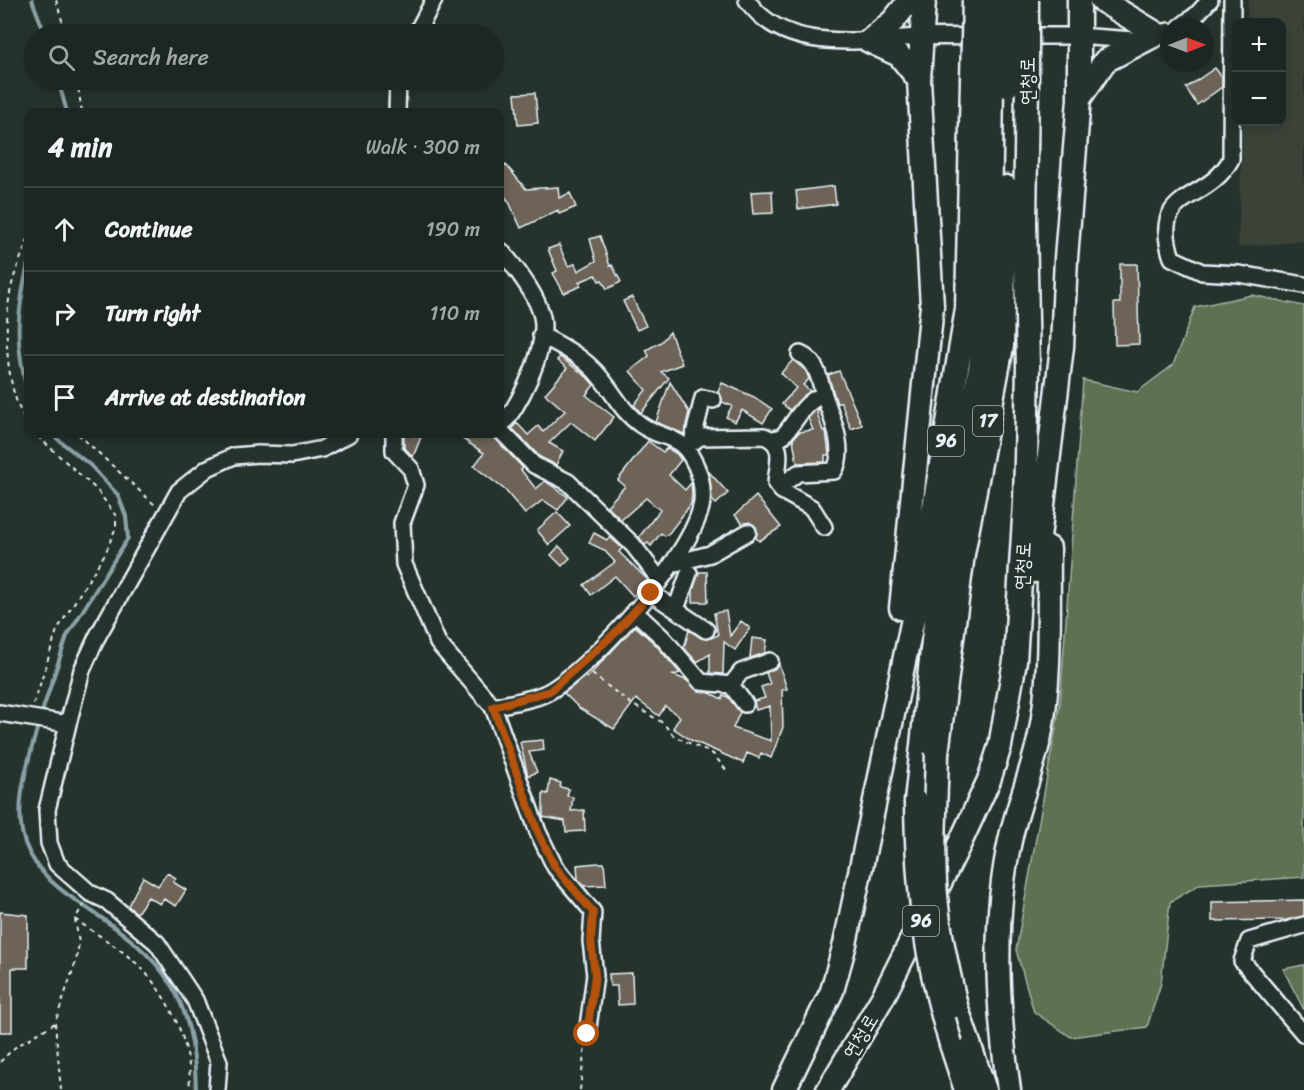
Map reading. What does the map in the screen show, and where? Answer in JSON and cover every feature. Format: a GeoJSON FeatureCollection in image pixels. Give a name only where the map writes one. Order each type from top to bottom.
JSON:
{"type":"FeatureCollection","features":[{"type":"Feature","properties":{"kind":"highway"},"geometry":{"type":"LineString","coordinates":[[910,0],[893,21],[869,41],[899,55],[920,80]]}},
{"type":"Feature","properties":{"kind":"highway"},"geometry":{"type":"LineString","coordinates":[[875,797],[907,566],[932,306],[920,80],[924,0]]}},
{"type":"Feature","properties":{"kind":"highway","name":"연청로"},"geometry":{"type":"LineString","coordinates":[[828,1090],[883,998],[985,789],[1000,746],[1015,661],[1025,503],[1029,367],[1025,223],[1000,84],[974,0]]}},
{"type":"Feature","properties":{"kind":"highway"},"geometry":{"type":"LineString","coordinates":[[993,0],[1000,84]]}},
{"type":"Feature","properties":{"kind":"highway"},"geometry":{"type":"LineString","coordinates":[[1000,84],[1011,0]]}},
{"type":"Feature","properties":{"kind":"highway","name":"연청로"},"geometry":{"type":"LineString","coordinates":[[784,1090],[832,992],[845,944],[924,566],[967,309],[1000,84],[1027,0]]}},
{"type":"Feature","properties":{"kind":"highway"},"geometry":{"type":"LineString","coordinates":[[1000,746],[1020,671],[1051,453],[1062,347],[1066,258],[1079,99],[1078,0]]}},
{"type":"Feature","properties":{"kind":"highway"},"geometry":{"type":"LineString","coordinates":[[1101,0],[1160,30]]}},
{"type":"Feature","properties":{"kind":"highway"},"geometry":{"type":"LineString","coordinates":[[1079,99],[1105,61],[1160,34]]}},
{"type":"Feature","properties":{"kind":"highway","name":"연청로"},"geometry":{"type":"LineString","coordinates":[[985,1090],[956,1006],[944,951],[936,897],[934,844],[938,753],[961,564],[1002,346],[1006,250],[1000,84]]}},
{"type":"Feature","properties":{"kind":"highway","name":"연청로"},"geometry":{"type":"LineString","coordinates":[[966,1090],[933,983],[926,948],[916,871],[916,802],[940,574],[980,368],[989,289],[1000,84]]}},
{"type":"Feature","properties":{"kind":"highway"},"geometry":{"type":"LineString","coordinates":[[1009,1090],[999,1014],[999,926],[1011,837],[1040,734],[1046,675],[1051,453]]}},
{"type":"Feature","properties":{"kind":"street"},"geometry":{"type":"LineString","coordinates":[[421,24],[434,0]]}},
{"type":"Feature","properties":{"kind":"street"},"geometry":{"type":"LineString","coordinates":[[747,0],[752,8],[786,32],[819,40],[1077,36],[1133,40],[1160,33]]}},
{"type":"Feature","properties":{"kind":"street"},"geometry":{"type":"LineString","coordinates":[[1192,18],[1210,0]]}},
{"type":"Feature","properties":{"kind":"street"},"geometry":{"type":"LineString","coordinates":[[1232,0],[1231,159],[1226,169],[1209,184],[1176,203],[1165,230],[1166,240],[1172,258],[1202,272],[1239,274],[1304,285]]}},
{"type":"Feature","properties":{"kind":"street"},"geometry":{"type":"LineString","coordinates":[[397,108],[398,90]]}},
{"type":"Feature","properties":{"kind":"street"},"geometry":{"type":"LineString","coordinates":[[504,255],[530,287],[543,324],[523,393],[504,423]]}},
{"type":"Feature","properties":{"kind":"street"},"geometry":{"type":"LineString","coordinates":[[541,335],[571,351],[599,376],[620,407],[641,425],[689,445]]}},
{"type":"Feature","properties":{"kind":"street"},"geometry":{"type":"LineString","coordinates":[[778,487],[798,472],[834,471],[838,464],[837,438],[818,373],[809,358],[800,354]]}},
{"type":"Feature","properties":{"kind":"street"},"geometry":{"type":"LineString","coordinates":[[689,445],[700,437],[764,436],[773,439],[782,437],[800,411],[816,397],[824,395]]}},
{"type":"Feature","properties":{"kind":"street"},"geometry":{"type":"LineString","coordinates":[[493,707],[550,691],[582,664],[634,611],[680,554],[702,504],[702,488],[689,445],[703,398],[713,400]]}},
{"type":"Feature","properties":{"kind":"street"},"geometry":{"type":"LineString","coordinates":[[504,433],[534,465],[568,482],[633,545],[656,586],[676,609],[706,630]]}},
{"type":"Feature","properties":{"kind":"street"},"geometry":{"type":"LineString","coordinates":[[217,1090],[219,1062],[195,1000],[157,943],[107,901],[90,894],[57,864],[49,843],[47,810],[65,723],[82,670],[97,637],[179,491],[208,468],[234,456],[258,453],[292,455],[322,449],[342,438]]}},
{"type":"Feature","properties":{"kind":"street"},"geometry":{"type":"LineString","coordinates":[[394,438],[394,452],[411,469],[416,485],[402,523],[404,564],[438,643],[493,707],[542,841],[555,867],[593,912],[591,941],[595,975],[587,1034]]}},
{"type":"Feature","properties":{"kind":"street"},"geometry":{"type":"LineString","coordinates":[[773,439],[779,449],[780,459],[776,475],[778,487],[812,508],[824,527]]}},
{"type":"Feature","properties":{"kind":"street"},"geometry":{"type":"LineString","coordinates":[[672,564],[710,554],[748,532]]}},
{"type":"Feature","properties":{"kind":"street"},"geometry":{"type":"LineString","coordinates":[[676,609],[689,573]]}},
{"type":"Feature","properties":{"kind":"street"},"geometry":{"type":"LineString","coordinates":[[634,611],[662,637],[701,682],[731,685],[745,704]]}},
{"type":"Feature","properties":{"kind":"street"},"geometry":{"type":"LineString","coordinates":[[731,685],[741,672],[770,661]]}},
{"type":"Feature","properties":{"kind":"street"},"geometry":{"type":"LineString","coordinates":[[0,713],[65,723]]}},
{"type":"Feature","properties":{"kind":"street"},"geometry":{"type":"LineString","coordinates":[[1304,925],[1249,941],[1242,961],[1304,1034]]}},
{"type":"Feature","properties":{"kind":"street"},"geometry":{"type":"LineString","coordinates":[[587,1034],[590,1013]]}},
{"type":"Feature","properties":{"kind":"path"},"geometry":{"type":"LineString","coordinates":[[56,0],[63,24]]}},
{"type":"Feature","properties":{"kind":"path"},"geometry":{"type":"LineString","coordinates":[[79,90],[81,108]]}},
{"type":"Feature","properties":{"kind":"path"},"geometry":{"type":"LineString","coordinates":[[24,251],[11,289],[7,323],[9,361],[15,393],[24,419]]}},
{"type":"Feature","properties":{"kind":"path"},"geometry":{"type":"LineString","coordinates":[[30,718],[57,630],[106,552],[116,527],[116,516],[103,496],[39,438]]}},
{"type":"Feature","properties":{"kind":"path"},"geometry":{"type":"LineString","coordinates":[[82,438],[165,513]]}},
{"type":"Feature","properties":{"kind":"path"},"geometry":{"type":"LineString","coordinates":[[582,664],[600,682],[663,723],[674,736],[712,754],[728,771]]}},
{"type":"Feature","properties":{"kind":"path"},"geometry":{"type":"LineString","coordinates":[[61,1090],[55,1023],[76,961],[78,943],[75,919],[88,897]]}},
{"type":"Feature","properties":{"kind":"path"},"geometry":{"type":"LineString","coordinates":[[75,919],[144,971],[165,999],[184,1041],[189,1090]]}},
{"type":"Feature","properties":{"kind":"path"},"geometry":{"type":"LineString","coordinates":[[0,1062],[14,1048],[55,1023]]}},
{"type":"Feature","properties":{"kind":"path"},"geometry":{"type":"LineString","coordinates":[[580,1090],[587,1034]]}},
{"type":"Feature","properties":{"kind":"shaded area"},"geometry":{"type":"Polygon","coordinates":[[[1248,0],[1304,0],[1304,241],[1238,247],[1243,126],[1286,126],[1286,18],[1247,18],[1248,0]]]}},
{"type":"Feature","properties":{"kind":"green space"},"geometry":{"type":"Polygon","coordinates":[[[1252,295],[1304,306],[1304,877],[1200,884],[1170,902],[1161,983],[1147,1027],[1071,1037],[1034,1012],[1016,950],[1060,704],[1083,380],[1137,392],[1173,365],[1195,307],[1252,295]]]}},
{"type":"Feature","properties":{"kind":"green space"},"geometry":{"type":"Polygon","coordinates":[[[1304,965],[1304,1010],[1283,969],[1304,965]]]}},
{"type":"Feature","properties":{"kind":"building"},"geometry":{"type":"Polygon","coordinates":[[[1214,69],[1222,77],[1222,87],[1197,105],[1186,88],[1209,72],[1214,72],[1214,69]]]}},
{"type":"Feature","properties":{"kind":"building"},"geometry":{"type":"Polygon","coordinates":[[[535,93],[538,123],[518,125],[515,94],[535,93]]]}},
{"type":"Feature","properties":{"kind":"building"},"geometry":{"type":"Polygon","coordinates":[[[506,165],[526,189],[558,187],[559,198],[570,193],[576,207],[559,214],[558,210],[521,228],[504,195],[504,167],[506,165]]]}},
{"type":"Feature","properties":{"kind":"building"},"geometry":{"type":"Polygon","coordinates":[[[834,186],[836,204],[798,209],[796,191],[834,186]]]}},
{"type":"Feature","properties":{"kind":"building"},"geometry":{"type":"Polygon","coordinates":[[[772,191],[773,213],[753,214],[751,192],[772,191]]]}},
{"type":"Feature","properties":{"kind":"building"},"geometry":{"type":"Polygon","coordinates":[[[600,236],[610,266],[612,265],[621,282],[607,289],[596,275],[579,282],[581,286],[564,293],[553,273],[557,271],[548,249],[559,245],[568,266],[575,264],[578,271],[596,261],[590,239],[600,236]]]}},
{"type":"Feature","properties":{"kind":"building"},"geometry":{"type":"Polygon","coordinates":[[[1120,264],[1137,264],[1139,344],[1115,345],[1114,303],[1120,303],[1120,264]]]}},
{"type":"Feature","properties":{"kind":"building"},"geometry":{"type":"Polygon","coordinates":[[[632,297],[646,326],[637,330],[623,301],[632,297]]]}},
{"type":"Feature","properties":{"kind":"building"},"geometry":{"type":"Polygon","coordinates":[[[670,332],[682,364],[661,372],[669,378],[641,413],[634,405],[646,390],[630,371],[649,356],[646,350],[661,342],[670,332]]]}},
{"type":"Feature","properties":{"kind":"building"},"geometry":{"type":"Polygon","coordinates":[[[560,357],[587,377],[594,385],[586,395],[614,417],[595,441],[571,422],[549,443],[563,451],[556,465],[540,457],[512,428],[517,423],[528,435],[538,426],[543,432],[565,411],[545,394],[567,368],[557,360],[560,357]]]}},
{"type":"Feature","properties":{"kind":"building"},"geometry":{"type":"Polygon","coordinates":[[[793,360],[806,371],[809,379],[803,385],[810,391],[790,410],[782,404],[796,388],[781,373],[793,360]]]}},
{"type":"Feature","properties":{"kind":"building"},"geometry":{"type":"Polygon","coordinates":[[[839,371],[862,425],[851,429],[841,402],[837,404],[828,375],[839,371]]]}},
{"type":"Feature","properties":{"kind":"building"},"geometry":{"type":"Polygon","coordinates":[[[670,382],[689,412],[684,434],[656,422],[670,382]]]}},
{"type":"Feature","properties":{"kind":"building"},"geometry":{"type":"Polygon","coordinates":[[[722,383],[754,397],[772,409],[763,423],[742,410],[735,422],[726,417],[732,406],[722,402],[718,392],[722,383]]]}},
{"type":"Feature","properties":{"kind":"building"},"geometry":{"type":"Polygon","coordinates":[[[818,408],[817,413],[823,431],[826,431],[829,455],[825,455],[825,462],[797,463],[793,439],[799,432],[813,430],[808,418],[818,408]]]}},
{"type":"Feature","properties":{"kind":"building"},"geometry":{"type":"Polygon","coordinates":[[[404,438],[421,438],[413,457],[404,447],[404,438]]]}},
{"type":"Feature","properties":{"kind":"building"},"geometry":{"type":"Polygon","coordinates":[[[461,438],[495,438],[523,468],[521,470],[536,489],[545,481],[568,497],[558,510],[543,500],[525,514],[505,490],[474,466],[484,453],[461,438]]]}},
{"type":"Feature","properties":{"kind":"building"},"geometry":{"type":"Polygon","coordinates":[[[648,441],[663,452],[667,448],[677,454],[681,460],[669,475],[685,490],[691,483],[692,493],[691,504],[669,533],[665,536],[661,533],[651,546],[648,543],[645,545],[639,537],[660,510],[646,498],[621,520],[607,506],[625,486],[618,480],[648,441]]]}},
{"type":"Feature","properties":{"kind":"building"},"geometry":{"type":"Polygon","coordinates":[[[709,472],[728,493],[716,504],[712,500],[709,472]]]}},
{"type":"Feature","properties":{"kind":"building"},"geometry":{"type":"Polygon","coordinates":[[[756,496],[781,527],[759,541],[756,538],[756,527],[749,522],[743,524],[735,515],[756,496]]]}},
{"type":"Feature","properties":{"kind":"building"},"geometry":{"type":"Polygon","coordinates":[[[557,512],[570,526],[549,545],[537,530],[557,512]]]}},
{"type":"Feature","properties":{"kind":"building"},"geometry":{"type":"Polygon","coordinates":[[[594,533],[607,540],[610,537],[622,548],[619,552],[648,580],[633,596],[615,576],[591,595],[584,585],[615,562],[604,550],[589,543],[594,533]]]}},
{"type":"Feature","properties":{"kind":"building"},"geometry":{"type":"Polygon","coordinates":[[[559,546],[570,558],[562,566],[551,555],[559,546]]]}},
{"type":"Feature","properties":{"kind":"building"},"geometry":{"type":"Polygon","coordinates":[[[699,572],[707,572],[708,602],[693,602],[693,590],[699,572]]]}},
{"type":"Feature","properties":{"kind":"building"},"geometry":{"type":"Polygon","coordinates":[[[726,611],[730,636],[741,621],[750,628],[735,650],[724,642],[723,674],[710,673],[710,654],[697,662],[684,648],[689,630],[701,638],[718,635],[714,613],[726,611]]]}},
{"type":"Feature","properties":{"kind":"building"},"geometry":{"type":"Polygon","coordinates":[[[635,626],[655,644],[680,673],[673,675],[686,680],[699,691],[722,699],[723,695],[728,697],[740,712],[733,728],[771,741],[770,706],[756,710],[754,701],[765,698],[761,687],[770,684],[766,673],[779,665],[787,689],[782,690],[783,727],[771,758],[761,753],[759,758],[747,753],[743,763],[691,740],[673,728],[680,717],[665,706],[659,716],[636,699],[614,729],[579,708],[564,693],[585,676],[587,678],[635,626]]]}},
{"type":"Feature","properties":{"kind":"building"},"geometry":{"type":"Polygon","coordinates":[[[752,638],[767,640],[765,653],[750,658],[752,638]]]}},
{"type":"Feature","properties":{"kind":"building"},"geometry":{"type":"Polygon","coordinates":[[[543,740],[544,750],[529,752],[537,772],[528,776],[520,742],[543,740]]]}},
{"type":"Feature","properties":{"kind":"building"},"geometry":{"type":"Polygon","coordinates":[[[550,780],[561,783],[560,787],[569,789],[567,796],[573,797],[571,811],[584,810],[585,831],[566,832],[565,821],[543,817],[543,793],[548,794],[550,780]]]}},
{"type":"Feature","properties":{"kind":"building"},"geometry":{"type":"Polygon","coordinates":[[[604,863],[606,885],[584,886],[578,879],[577,865],[604,863]]]}},
{"type":"Feature","properties":{"kind":"building"},"geometry":{"type":"Polygon","coordinates":[[[167,873],[176,878],[173,882],[186,890],[176,906],[164,899],[160,904],[148,897],[137,913],[128,906],[143,877],[158,886],[167,873]]]}},
{"type":"Feature","properties":{"kind":"building"},"geometry":{"type":"Polygon","coordinates":[[[1304,900],[1304,916],[1286,920],[1212,921],[1212,902],[1304,900]]]}},
{"type":"Feature","properties":{"kind":"building"},"geometry":{"type":"Polygon","coordinates":[[[0,912],[28,915],[28,968],[12,968],[12,1032],[0,1032],[0,912]]]}},
{"type":"Feature","properties":{"kind":"building"},"geometry":{"type":"Polygon","coordinates":[[[632,973],[633,1004],[618,1005],[617,986],[610,986],[609,974],[632,973]]]}},
{"type":"Feature","properties":{"kind":"waterway"},"geometry":{"type":"LineString","coordinates":[[32,0],[41,24]]}},
{"type":"Feature","properties":{"kind":"waterway"},"geometry":{"type":"LineString","coordinates":[[61,90],[66,108]]}},
{"type":"Feature","properties":{"kind":"waterway"},"geometry":{"type":"LineString","coordinates":[[24,283],[19,313],[19,343],[24,375]]}},
{"type":"Feature","properties":{"kind":"waterway"},"geometry":{"type":"LineString","coordinates":[[41,715],[67,636],[128,538],[126,516],[118,495],[90,465],[56,438]]}},
{"type":"Feature","properties":{"kind":"waterway"},"geometry":{"type":"LineString","coordinates":[[39,722],[21,798],[21,829],[25,843],[36,864],[51,881],[136,945],[155,963],[170,983],[181,1004],[189,1029],[196,1090]]}},
{"type":"Feature","properties":{"kind":"route"},"geometry":{"type":"LineString","coordinates":[[587,1034],[595,975],[591,941],[593,912],[555,867],[538,832],[493,707],[550,691],[614,634],[651,593]]}}]}
